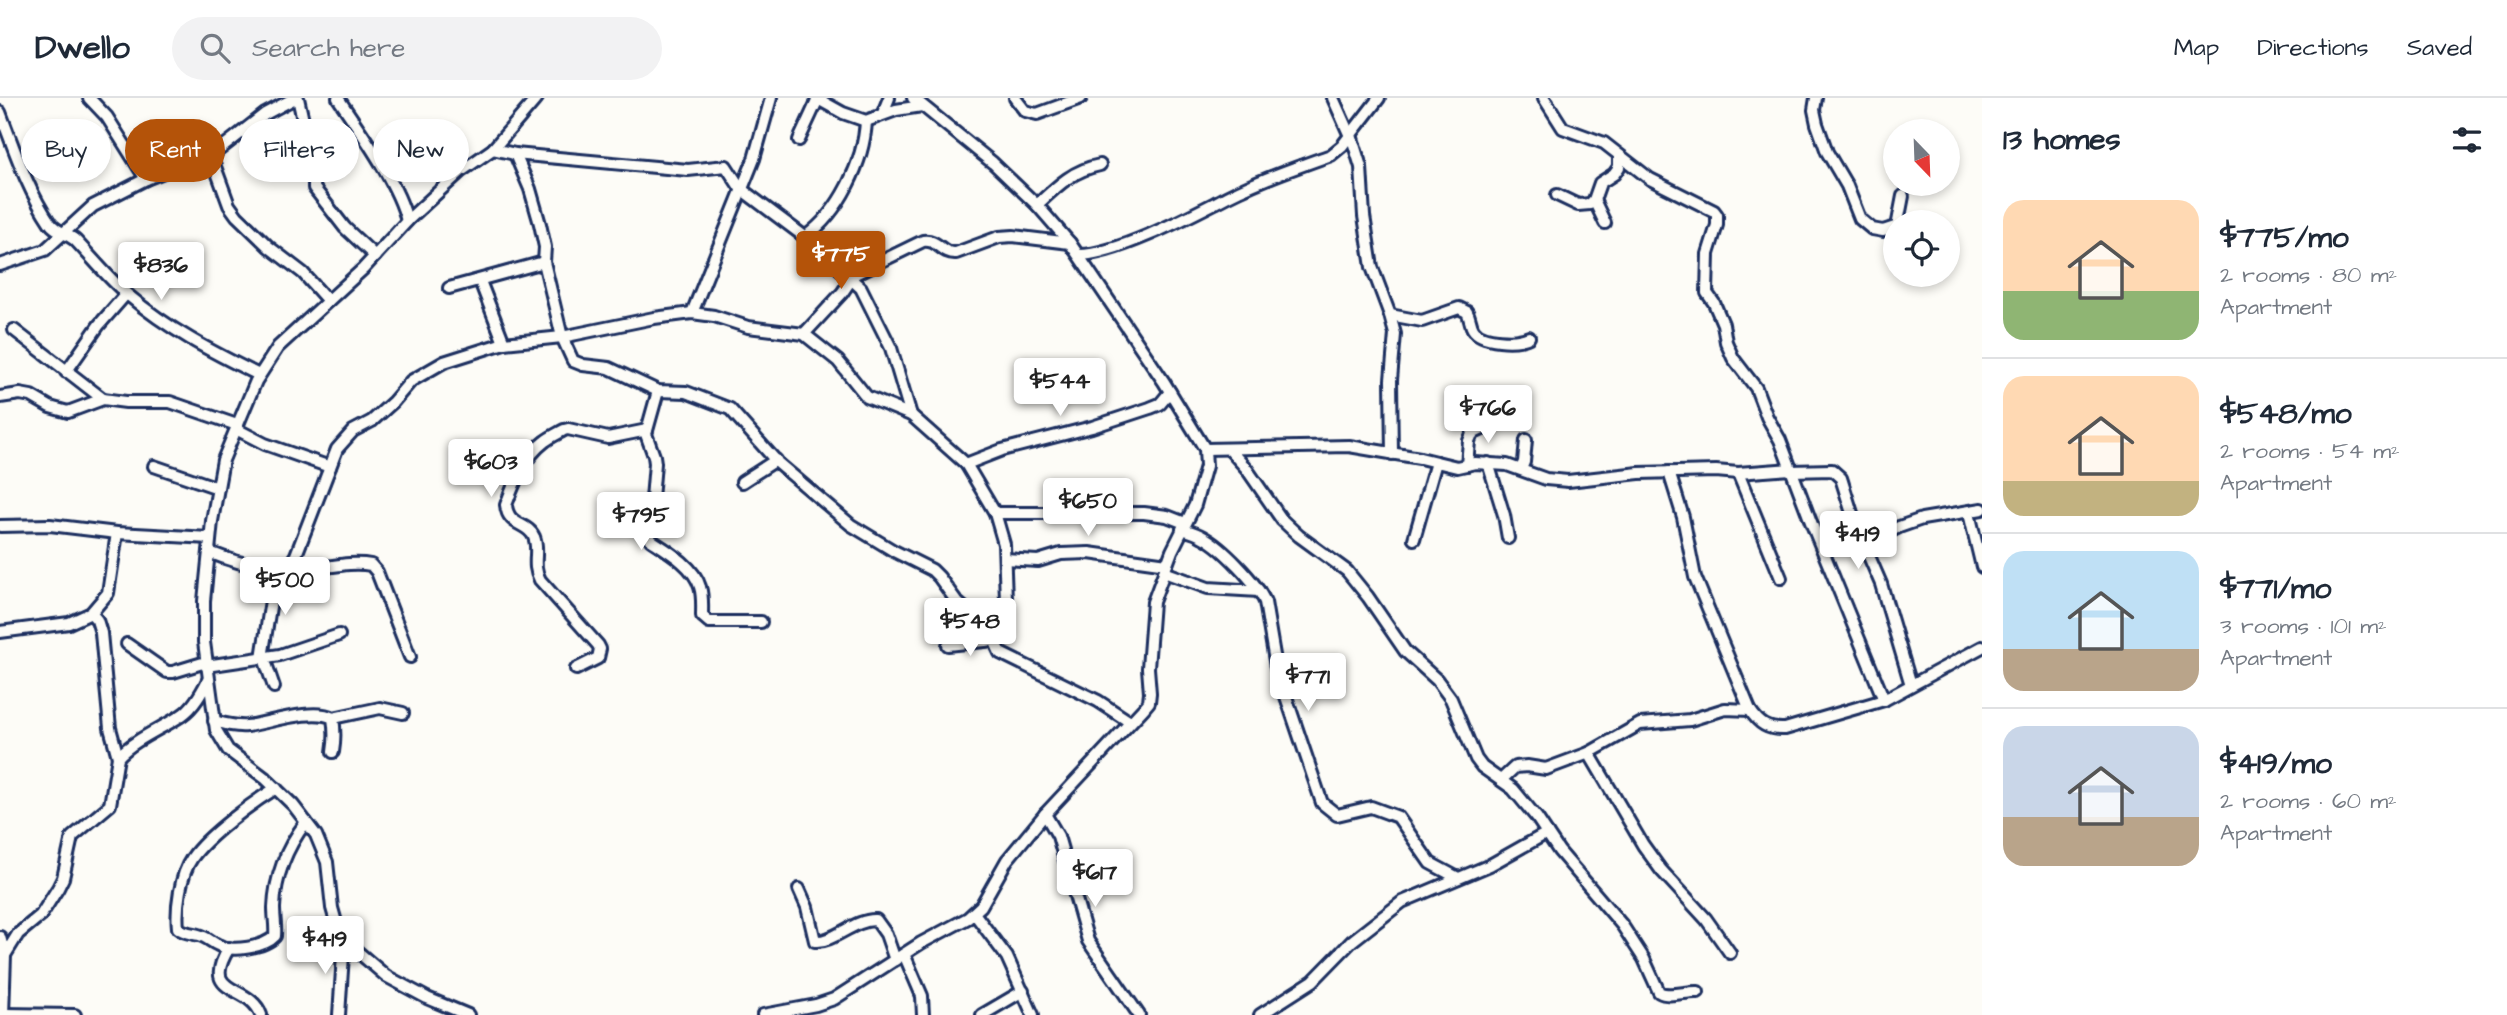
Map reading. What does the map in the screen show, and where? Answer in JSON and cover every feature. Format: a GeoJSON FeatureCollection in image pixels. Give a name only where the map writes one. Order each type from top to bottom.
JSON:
{"type":"FeatureCollection","features":[{"type":"Feature","properties":{"kind":"street"},"geometry":{"type":"LineString","coordinates":[[89,98],[107,117],[125,146]]}},
{"type":"Feature","properties":{"kind":"street"},"geometry":{"type":"LineString","coordinates":[[338,98],[391,181],[404,207],[407,221]]}},
{"type":"Feature","properties":{"kind":"street"},"geometry":{"type":"LineString","coordinates":[[468,1015],[427,998],[386,976],[339,933],[332,908],[323,848],[306,822],[276,788],[228,750],[220,740],[214,721],[206,664],[204,601],[210,538],[223,460],[259,375],[278,347],[460,172],[493,149],[537,98]]}},
{"type":"Feature","properties":{"kind":"street"},"geometry":{"type":"LineString","coordinates":[[692,313],[750,167],[771,98]]}},
{"type":"Feature","properties":{"kind":"street"},"geometry":{"type":"LineString","coordinates":[[799,139],[817,98],[843,113],[866,121],[883,113],[922,106]]}},
{"type":"Feature","properties":{"kind":"street"},"geometry":{"type":"LineString","coordinates":[[883,113],[889,98]]}},
{"type":"Feature","properties":{"kind":"street"},"geometry":{"type":"LineString","coordinates":[[763,1015],[817,1010],[974,913],[1012,853],[1149,702],[1148,668],[1152,611],[1165,568],[1192,512],[1206,466],[1205,449],[1070,243],[1037,205],[993,163],[913,98]]}},
{"type":"Feature","properties":{"kind":"street"},"geometry":{"type":"LineString","coordinates":[[1015,98],[1025,111],[1037,114],[1081,98]]}},
{"type":"Feature","properties":{"kind":"street"},"geometry":{"type":"LineString","coordinates":[[1333,98],[1351,136],[1361,167],[1364,216],[1372,267],[1390,315],[1395,346],[1391,380],[1392,454]]}},
{"type":"Feature","properties":{"kind":"street"},"geometry":{"type":"LineString","coordinates":[[1079,255],[1098,252],[1173,224],[1216,202],[1331,155],[1351,136],[1379,98]]}},
{"type":"Feature","properties":{"kind":"street"},"geometry":{"type":"LineString","coordinates":[[1544,98],[1563,128],[1604,144],[1650,179],[1717,215],[1717,225],[1708,254],[1707,293],[1723,324],[1726,342],[1733,358],[1756,388],[1763,409],[1780,440],[1884,699]]}},
{"type":"Feature","properties":{"kind":"street"},"geometry":{"type":"LineString","coordinates":[[1816,98],[1814,110],[1827,152],[1847,186],[1860,219],[1871,229],[1883,231]]}},
{"type":"Feature","properties":{"kind":"street"},"geometry":{"type":"LineString","coordinates":[[225,144],[265,114],[292,99],[314,167],[314,188],[345,228],[375,256]]}},
{"type":"Feature","properties":{"kind":"street"},"geometry":{"type":"LineString","coordinates":[[0,112],[30,191],[51,226],[77,242],[92,261],[126,294],[167,326],[194,343],[259,375]]}},
{"type":"Feature","properties":{"kind":"street"},"geometry":{"type":"LineString","coordinates":[[805,237],[819,227],[839,201],[861,150],[866,121]]}},
{"type":"Feature","properties":{"kind":"street"},"geometry":{"type":"LineString","coordinates":[[493,149],[515,154],[688,170],[726,166],[738,170],[750,167]]}},
{"type":"Feature","properties":{"kind":"street"},"geometry":{"type":"LineString","coordinates":[[515,154],[541,224],[545,247],[544,262],[566,352],[573,361],[609,368],[658,391],[686,392],[730,409],[776,460],[851,524],[894,551],[932,570],[957,601],[983,622],[1000,653],[1098,701],[1130,722]]}},
{"type":"Feature","properties":{"kind":"street"},"geometry":{"type":"LineString","coordinates":[[1557,195],[1584,206],[1594,200],[1600,183],[1614,174],[1619,167],[1619,156]]}},
{"type":"Feature","properties":{"kind":"street"},"geometry":{"type":"LineString","coordinates":[[1037,205],[1072,174],[1100,165]]}},
{"type":"Feature","properties":{"kind":"street"},"geometry":{"type":"LineString","coordinates":[[726,166],[741,189],[805,237],[861,288],[891,348],[911,415]]}},
{"type":"Feature","properties":{"kind":"street"},"geometry":{"type":"LineString","coordinates":[[0,265],[42,251],[93,206],[140,182]]}},
{"type":"Feature","properties":{"kind":"street"},"geometry":{"type":"LineString","coordinates":[[221,182],[229,205],[237,216],[268,247],[303,273],[328,300]]}},
{"type":"Feature","properties":{"kind":"street"},"geometry":{"type":"LineString","coordinates":[[1594,200],[1605,223]]}},
{"type":"Feature","properties":{"kind":"street"},"geometry":{"type":"LineString","coordinates":[[804,334],[842,293],[851,278],[923,241],[929,240],[937,244],[945,253],[956,253],[999,237],[1013,236],[1070,243]]}},
{"type":"Feature","properties":{"kind":"street"},"geometry":{"type":"LineString","coordinates":[[449,288],[544,262]]}},
{"type":"Feature","properties":{"kind":"street"},"geometry":{"type":"LineString","coordinates":[[480,281],[504,343]]}},
{"type":"Feature","properties":{"kind":"street"},"geometry":{"type":"LineString","coordinates":[[66,372],[126,294]]}},
{"type":"Feature","properties":{"kind":"street"},"geometry":{"type":"LineString","coordinates":[[1390,315],[1422,321],[1459,308],[1467,312],[1473,328],[1484,337],[1516,341],[1529,337]]}},
{"type":"Feature","properties":{"kind":"street"},"geometry":{"type":"LineString","coordinates":[[274,687],[263,658],[272,594],[296,555],[337,449],[353,431],[372,421],[416,377],[444,362],[504,343],[562,337],[692,313],[714,316],[748,327],[804,334],[838,361],[867,397],[911,415],[967,464],[1001,529],[1006,600],[994,640]]}},
{"type":"Feature","properties":{"kind":"street"},"geometry":{"type":"LineString","coordinates":[[14,330],[103,399]]}},
{"type":"Feature","properties":{"kind":"street"},"geometry":{"type":"LineString","coordinates":[[658,391],[647,430],[654,456],[653,495],[648,530],[651,540],[682,562],[694,575],[700,586],[704,620],[761,622]]}},
{"type":"Feature","properties":{"kind":"street"},"geometry":{"type":"LineString","coordinates":[[967,464],[1002,450],[1092,427],[1150,408],[1160,404],[1170,392]]}},
{"type":"Feature","properties":{"kind":"street"},"geometry":{"type":"LineString","coordinates":[[0,397],[20,394],[31,396],[50,407],[68,412],[103,399],[176,404],[236,427],[265,444],[330,467]]}},
{"type":"Feature","properties":{"kind":"street"},"geometry":{"type":"LineString","coordinates":[[1467,465],[1472,435],[1504,419]]}},
{"type":"Feature","properties":{"kind":"street"},"geometry":{"type":"LineString","coordinates":[[576,669],[595,661],[600,649],[540,580],[536,572],[532,533],[509,518],[506,505],[519,475],[533,453],[541,444],[564,430],[618,438],[647,430]]}},
{"type":"Feature","properties":{"kind":"street"},"geometry":{"type":"LineString","coordinates":[[1521,469],[1525,440]]}},
{"type":"Feature","properties":{"kind":"street"},"geometry":{"type":"LineString","coordinates":[[1205,449],[1349,446],[1457,467],[1488,463],[1521,469],[1546,479],[1568,481],[1669,472],[1832,470],[1839,474],[1863,545],[1889,606],[1911,685]]}},
{"type":"Feature","properties":{"kind":"street"},"geometry":{"type":"LineString","coordinates":[[1229,449],[1283,520],[1299,536],[1347,570],[1405,651],[1437,680],[1451,699],[1476,760],[1513,789],[1528,806],[1559,851],[1632,939],[1659,992],[1668,996],[1685,991],[1698,992]]}},
{"type":"Feature","properties":{"kind":"street"},"geometry":{"type":"LineString","coordinates":[[742,482],[776,460]]}},
{"type":"Feature","properties":{"kind":"street"},"geometry":{"type":"LineString","coordinates":[[1414,539],[1436,463]]}},
{"type":"Feature","properties":{"kind":"street"},"geometry":{"type":"LineString","coordinates":[[1488,463],[1508,538]]}},
{"type":"Feature","properties":{"kind":"street"},"geometry":{"type":"LineString","coordinates":[[154,466],[218,488]]}},
{"type":"Feature","properties":{"kind":"street"},"geometry":{"type":"LineString","coordinates":[[1669,472],[1683,517],[1695,577],[1750,710],[1765,726],[1785,729],[1884,699],[1982,647]]}},
{"type":"Feature","properties":{"kind":"street"},"geometry":{"type":"LineString","coordinates":[[1738,473],[1782,578]]}},
{"type":"Feature","properties":{"kind":"street"},"geometry":{"type":"LineString","coordinates":[[1863,545],[1922,519],[1982,509]]}},
{"type":"Feature","properties":{"kind":"street"},"geometry":{"type":"LineString","coordinates":[[995,513],[1144,513],[1167,516],[1206,538],[1232,561],[1259,591],[1265,602],[1276,667],[1322,803],[1336,815],[1371,807],[1398,817],[1430,863],[1458,878]]}},
{"type":"Feature","properties":{"kind":"street"},"geometry":{"type":"LineString","coordinates":[[1969,513],[1982,567]]}},
{"type":"Feature","properties":{"kind":"street"},"geometry":{"type":"LineString","coordinates":[[0,526],[50,525],[117,533],[210,538]]}},
{"type":"Feature","properties":{"kind":"street"},"geometry":{"type":"LineString","coordinates":[[0,632],[69,623],[91,613],[108,593],[117,533]]}},
{"type":"Feature","properties":{"kind":"street"},"geometry":{"type":"LineString","coordinates":[[209,552],[237,564],[285,569],[309,570],[359,562],[371,565],[377,572],[410,657]]}},
{"type":"Feature","properties":{"kind":"street"},"geometry":{"type":"LineString","coordinates":[[1004,559],[1038,561],[1061,554],[1089,553],[1165,568],[1208,588],[1259,591]]}},
{"type":"Feature","properties":{"kind":"street"},"geometry":{"type":"LineString","coordinates":[[5,955],[18,934],[41,915],[58,888],[63,878],[72,837],[110,805],[118,757],[110,728],[101,633],[97,620],[91,613]]}},
{"type":"Feature","properties":{"kind":"street"},"geometry":{"type":"LineString","coordinates":[[127,644],[167,671],[173,672],[206,664],[280,655],[340,635]]}},
{"type":"Feature","properties":{"kind":"street"},"geometry":{"type":"LineString","coordinates":[[948,645],[994,640]]}},
{"type":"Feature","properties":{"kind":"street"},"geometry":{"type":"LineString","coordinates":[[183,715],[208,680]]}},
{"type":"Feature","properties":{"kind":"street"},"geometry":{"type":"LineString","coordinates":[[118,757],[183,715],[212,707]]}},
{"type":"Feature","properties":{"kind":"street"},"geometry":{"type":"LineString","coordinates":[[214,721],[245,726],[320,715],[333,718],[380,708],[402,713]]}},
{"type":"Feature","properties":{"kind":"street"},"geometry":{"type":"LineString","coordinates":[[1501,780],[1515,767],[1546,769],[1589,754],[1640,724],[1690,720],[1725,709],[1750,710]]}},
{"type":"Feature","properties":{"kind":"street"},"geometry":{"type":"LineString","coordinates":[[333,718],[336,736],[333,752]]}},
{"type":"Feature","properties":{"kind":"street"},"geometry":{"type":"LineString","coordinates":[[1589,754],[1643,845],[1661,870],[1706,919],[1730,953]]}},
{"type":"Feature","properties":{"kind":"street"},"geometry":{"type":"LineString","coordinates":[[276,788],[222,827],[191,859],[184,878],[178,928],[229,948],[266,943],[275,936],[275,898],[282,864],[292,840],[306,822]]}},
{"type":"Feature","properties":{"kind":"street"},"geometry":{"type":"LineString","coordinates":[[1045,814],[1058,836],[1088,941],[1139,1015]]}},
{"type":"Feature","properties":{"kind":"street"},"geometry":{"type":"LineString","coordinates":[[1260,1015],[1313,981],[1352,942],[1402,902],[1490,865],[1547,833]]}},
{"type":"Feature","properties":{"kind":"street"},"geometry":{"type":"LineString","coordinates":[[799,890],[807,907],[816,941],[823,941],[857,923],[876,920],[922,996],[923,1015]]}},
{"type":"Feature","properties":{"kind":"street"},"geometry":{"type":"LineString","coordinates":[[974,913],[1007,957],[1033,1015]]}},
{"type":"Feature","properties":{"kind":"street"},"geometry":{"type":"LineString","coordinates":[[0,937],[5,955],[3,1015],[75,1015]]}},
{"type":"Feature","properties":{"kind":"street"},"geometry":{"type":"LineString","coordinates":[[339,1015],[344,940]]}},
{"type":"Feature","properties":{"kind":"street"},"geometry":{"type":"LineString","coordinates":[[229,948],[220,966],[219,976],[224,985],[256,1004],[261,1015]]}},
{"type":"Feature","properties":{"kind":"street"},"geometry":{"type":"LineString","coordinates":[[982,1015],[1023,991]]}}]}
